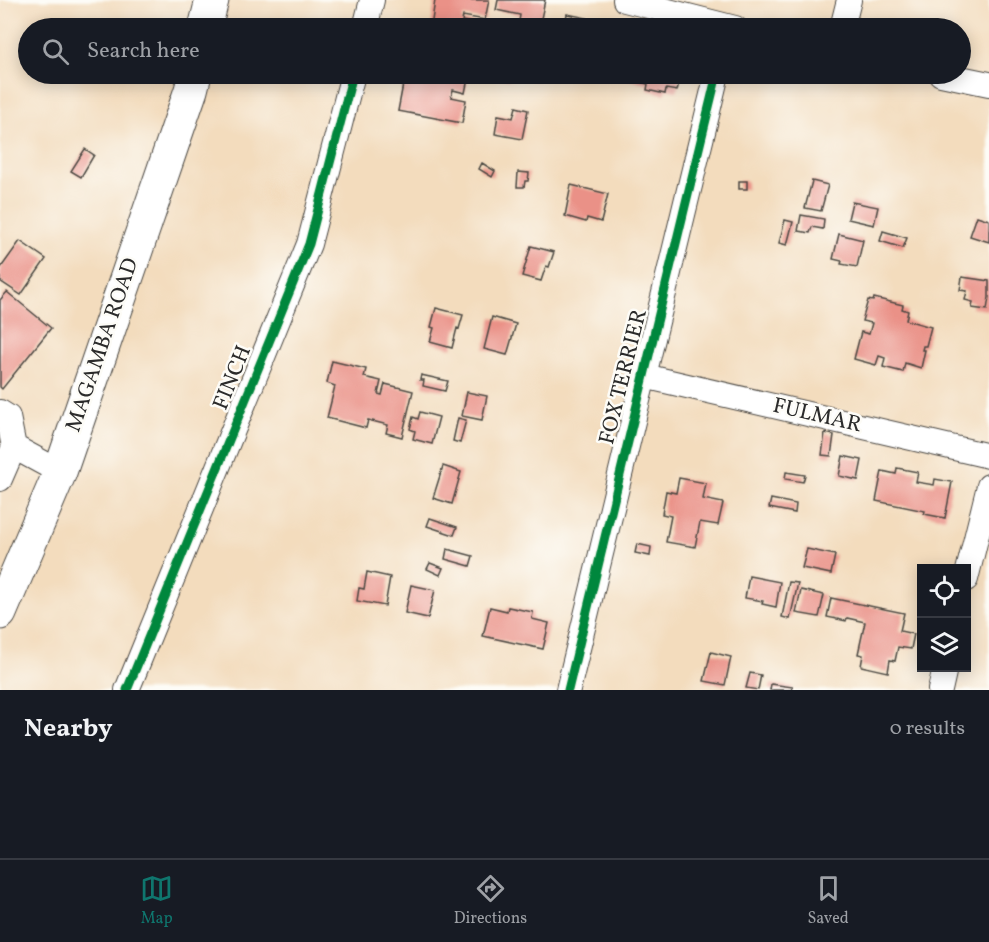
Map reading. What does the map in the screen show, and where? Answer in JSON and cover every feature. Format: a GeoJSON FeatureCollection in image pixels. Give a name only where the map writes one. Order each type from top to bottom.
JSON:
{"type":"FeatureCollection","features":[{"type":"Feature","properties":{"kind":"highway"},"geometry":{"type":"LineString","coordinates":[[208,18],[212,0]]}},
{"type":"Feature","properties":{"kind":"highway","name":"MAGAMBA ROAD"},"geometry":{"type":"LineString","coordinates":[[0,613],[60,472],[192,84]]}},
{"type":"Feature","properties":{"kind":"street"},"geometry":{"type":"LineString","coordinates":[[368,18],[372,0]]}},
{"type":"Feature","properties":{"kind":"street"},"geometry":{"type":"LineString","coordinates":[[625,0],[692,18]]}},
{"type":"Feature","properties":{"kind":"street"},"geometry":{"type":"LineString","coordinates":[[844,18],[849,0]]}},
{"type":"Feature","properties":{"kind":"street"},"geometry":{"type":"LineString","coordinates":[[971,80],[989,84]]}},
{"type":"Feature","properties":{"kind":"street","name":"FINCH"},"geometry":{"type":"LineString","coordinates":[[127,690],[309,244],[350,84]]}},
{"type":"Feature","properties":{"kind":"street","name":"FOX TERRIER"},"geometry":{"type":"LineString","coordinates":[[568,690],[715,84]]}},
{"type":"Feature","properties":{"kind":"street","name":"FULMAR"},"geometry":{"type":"LineString","coordinates":[[644,376],[989,456]]}},
{"type":"Feature","properties":{"kind":"street"},"geometry":{"type":"LineString","coordinates":[[0,412],[8,417],[14,447],[0,479]]}},
{"type":"Feature","properties":{"kind":"street"},"geometry":{"type":"LineString","coordinates":[[14,447],[60,472]]}},
{"type":"Feature","properties":{"kind":"street"},"geometry":{"type":"LineString","coordinates":[[970,564],[989,486]]}},
{"type":"Feature","properties":{"kind":"street"},"geometry":{"type":"LineString","coordinates":[[940,690],[944,672]]}},
{"type":"Feature","properties":{"kind":"building"},"geometry":{"type":"Polygon","coordinates":[[[435,0],[489,0],[485,18],[463,16],[463,18],[432,18],[435,0]]]}},
{"type":"Feature","properties":{"kind":"building"},"geometry":{"type":"Polygon","coordinates":[[[498,0],[545,0],[541,18],[520,18],[520,15],[496,10],[498,0]]]}},
{"type":"Feature","properties":{"kind":"building"},"geometry":{"type":"Polygon","coordinates":[[[567,14],[587,18],[566,18],[567,14]]]}},
{"type":"Feature","properties":{"kind":"building"},"geometry":{"type":"Polygon","coordinates":[[[403,84],[467,84],[465,93],[453,90],[451,97],[466,100],[462,123],[398,111],[403,84]]]}},
{"type":"Feature","properties":{"kind":"building"},"geometry":{"type":"Polygon","coordinates":[[[648,84],[679,84],[677,91],[666,89],[665,94],[647,90],[648,84]]]}},
{"type":"Feature","properties":{"kind":"building"},"geometry":{"type":"Polygon","coordinates":[[[516,107],[528,110],[522,139],[495,134],[498,115],[513,118],[516,107]]]}},
{"type":"Feature","properties":{"kind":"building"},"geometry":{"type":"Polygon","coordinates":[[[85,149],[94,155],[81,177],[71,171],[85,149]]]}},
{"type":"Feature","properties":{"kind":"building"},"geometry":{"type":"Polygon","coordinates":[[[482,163],[495,171],[492,177],[479,169],[482,163]]]}},
{"type":"Feature","properties":{"kind":"building"},"geometry":{"type":"Polygon","coordinates":[[[518,172],[529,173],[524,187],[517,187],[518,172]]]}},
{"type":"Feature","properties":{"kind":"building"},"geometry":{"type":"Polygon","coordinates":[[[739,181],[747,181],[747,189],[739,189],[739,181]]]}},
{"type":"Feature","properties":{"kind":"building"},"geometry":{"type":"Polygon","coordinates":[[[812,181],[828,185],[821,211],[805,208],[812,181]]]}},
{"type":"Feature","properties":{"kind":"building"},"geometry":{"type":"Polygon","coordinates":[[[571,185],[608,194],[601,222],[587,218],[586,222],[565,216],[571,185]]]}},
{"type":"Feature","properties":{"kind":"building"},"geometry":{"type":"Polygon","coordinates":[[[852,202],[878,207],[874,225],[848,219],[852,202]]]}},
{"type":"Feature","properties":{"kind":"building"},"geometry":{"type":"Polygon","coordinates":[[[801,215],[824,219],[823,229],[812,227],[810,233],[798,231],[801,215]]]}},
{"type":"Feature","properties":{"kind":"building"},"geometry":{"type":"Polygon","coordinates":[[[977,216],[989,220],[989,242],[970,236],[977,216]]]}},
{"type":"Feature","properties":{"kind":"building"},"geometry":{"type":"Polygon","coordinates":[[[785,220],[793,222],[787,245],[779,243],[785,220]]]}},
{"type":"Feature","properties":{"kind":"building"},"geometry":{"type":"Polygon","coordinates":[[[883,231],[907,238],[903,248],[880,241],[883,231]]]}},
{"type":"Feature","properties":{"kind":"building"},"geometry":{"type":"Polygon","coordinates":[[[839,234],[863,240],[857,267],[841,264],[842,261],[833,259],[839,234]]]}},
{"type":"Feature","properties":{"kind":"building"},"geometry":{"type":"Polygon","coordinates":[[[20,241],[46,259],[21,295],[0,281],[0,269],[20,241]]]}},
{"type":"Feature","properties":{"kind":"building"},"geometry":{"type":"Polygon","coordinates":[[[531,246],[554,252],[541,281],[522,276],[531,246]]]}},
{"type":"Feature","properties":{"kind":"building"},"geometry":{"type":"Polygon","coordinates":[[[962,277],[989,281],[987,310],[972,308],[973,302],[965,300],[967,291],[960,290],[962,277]]]}},
{"type":"Feature","properties":{"kind":"building"},"geometry":{"type":"Polygon","coordinates":[[[7,292],[51,328],[2,389],[0,387],[0,300],[7,292]]]}},
{"type":"Feature","properties":{"kind":"building"},"geometry":{"type":"Polygon","coordinates":[[[874,298],[903,305],[902,309],[908,311],[906,320],[931,327],[926,346],[923,346],[922,350],[925,350],[921,368],[905,363],[903,372],[883,367],[885,358],[879,356],[876,365],[854,359],[861,332],[869,334],[872,323],[862,321],[868,300],[873,301],[874,298]]]}},
{"type":"Feature","properties":{"kind":"building"},"geometry":{"type":"Polygon","coordinates":[[[436,308],[463,315],[452,348],[430,342],[436,308]]]}},
{"type":"Feature","properties":{"kind":"building"},"geometry":{"type":"Polygon","coordinates":[[[492,317],[516,324],[507,355],[484,349],[492,317]]]}},
{"type":"Feature","properties":{"kind":"building"},"geometry":{"type":"Polygon","coordinates":[[[332,361],[366,369],[364,377],[381,381],[378,394],[382,395],[385,384],[413,391],[402,437],[386,433],[388,425],[368,420],[366,428],[327,418],[335,386],[327,383],[332,361]]]}},
{"type":"Feature","properties":{"kind":"building"},"geometry":{"type":"Polygon","coordinates":[[[421,375],[448,381],[445,391],[423,386],[424,380],[420,380],[421,375]]]}},
{"type":"Feature","properties":{"kind":"building"},"geometry":{"type":"Polygon","coordinates":[[[467,392],[487,396],[482,420],[462,416],[467,392]]]}},
{"type":"Feature","properties":{"kind":"building"},"geometry":{"type":"Polygon","coordinates":[[[420,412],[439,417],[432,444],[413,439],[415,431],[410,429],[413,417],[418,419],[420,412]]]}},
{"type":"Feature","properties":{"kind":"building"},"geometry":{"type":"Polygon","coordinates":[[[458,418],[466,420],[460,443],[453,441],[458,418]]]}},
{"type":"Feature","properties":{"kind":"building"},"geometry":{"type":"Polygon","coordinates":[[[825,433],[834,435],[831,456],[822,455],[825,433]]]}},
{"type":"Feature","properties":{"kind":"building"},"geometry":{"type":"Polygon","coordinates":[[[843,456],[862,460],[858,480],[839,476],[843,456]]]}},
{"type":"Feature","properties":{"kind":"building"},"geometry":{"type":"Polygon","coordinates":[[[443,466],[461,472],[452,504],[433,498],[443,466]]]}},
{"type":"Feature","properties":{"kind":"building"},"geometry":{"type":"Polygon","coordinates":[[[897,468],[918,472],[916,482],[934,485],[935,479],[952,482],[945,518],[924,514],[925,511],[876,501],[882,471],[896,474],[897,468]]]}},
{"type":"Feature","properties":{"kind":"building"},"geometry":{"type":"Polygon","coordinates":[[[786,472],[805,475],[803,482],[785,479],[786,472]]]}},
{"type":"Feature","properties":{"kind":"building"},"geometry":{"type":"Polygon","coordinates":[[[679,478],[706,483],[703,499],[723,503],[718,525],[700,522],[695,547],[666,542],[671,516],[662,514],[666,491],[676,493],[679,478]]]}},
{"type":"Feature","properties":{"kind":"building"},"geometry":{"type":"Polygon","coordinates":[[[771,499],[796,504],[795,513],[769,508],[771,499]]]}},
{"type":"Feature","properties":{"kind":"building"},"geometry":{"type":"Polygon","coordinates":[[[430,518],[457,527],[454,535],[427,526],[430,518]]]}},
{"type":"Feature","properties":{"kind":"building"},"geometry":{"type":"Polygon","coordinates":[[[637,544],[651,547],[650,556],[635,553],[637,544]]]}},
{"type":"Feature","properties":{"kind":"building"},"geometry":{"type":"Polygon","coordinates":[[[447,549],[473,556],[470,566],[445,559],[447,549]]]}},
{"type":"Feature","properties":{"kind":"building"},"geometry":{"type":"Polygon","coordinates":[[[807,549],[835,555],[831,574],[802,568],[807,549]]]}},
{"type":"Feature","properties":{"kind":"building"},"geometry":{"type":"Polygon","coordinates":[[[430,563],[443,568],[440,575],[427,569],[430,563]]]}},
{"type":"Feature","properties":{"kind":"building"},"geometry":{"type":"Polygon","coordinates":[[[367,572],[390,577],[385,606],[357,601],[359,588],[364,589],[367,572]]]}},
{"type":"Feature","properties":{"kind":"building"},"geometry":{"type":"Polygon","coordinates":[[[749,576],[780,582],[776,607],[762,604],[763,601],[745,598],[749,576]]]}},
{"type":"Feature","properties":{"kind":"building"},"geometry":{"type":"Polygon","coordinates":[[[789,582],[798,583],[790,619],[782,617],[789,582]]]}},
{"type":"Feature","properties":{"kind":"building"},"geometry":{"type":"Polygon","coordinates":[[[411,585],[435,590],[428,618],[405,613],[411,585]]]}},
{"type":"Feature","properties":{"kind":"building"},"geometry":{"type":"Polygon","coordinates":[[[801,590],[824,595],[819,617],[796,613],[801,590]]]}},
{"type":"Feature","properties":{"kind":"building"},"geometry":{"type":"Polygon","coordinates":[[[831,598],[904,613],[900,631],[914,634],[911,649],[898,647],[895,661],[890,660],[888,672],[861,666],[863,655],[858,654],[865,622],[827,617],[831,598]]]}},
{"type":"Feature","properties":{"kind":"building"},"geometry":{"type":"Polygon","coordinates":[[[490,607],[507,611],[508,607],[533,612],[532,619],[549,623],[543,649],[483,636],[490,607]]]}},
{"type":"Feature","properties":{"kind":"building"},"geometry":{"type":"Polygon","coordinates":[[[711,652],[731,657],[725,685],[704,681],[711,652]]]}},
{"type":"Feature","properties":{"kind":"building"},"geometry":{"type":"Polygon","coordinates":[[[750,673],[761,675],[758,690],[746,688],[750,673]]]}},
{"type":"Feature","properties":{"kind":"building"},"geometry":{"type":"Polygon","coordinates":[[[771,684],[793,687],[792,690],[770,690],[771,684]]]}},
{"type":"Feature","properties":{"kind":"cycle path"},"geometry":{"type":"LineString","coordinates":[[127,690],[309,244],[350,84]]}},
{"type":"Feature","properties":{"kind":"cycle path"},"geometry":{"type":"LineString","coordinates":[[568,690],[715,84]]}}]}
